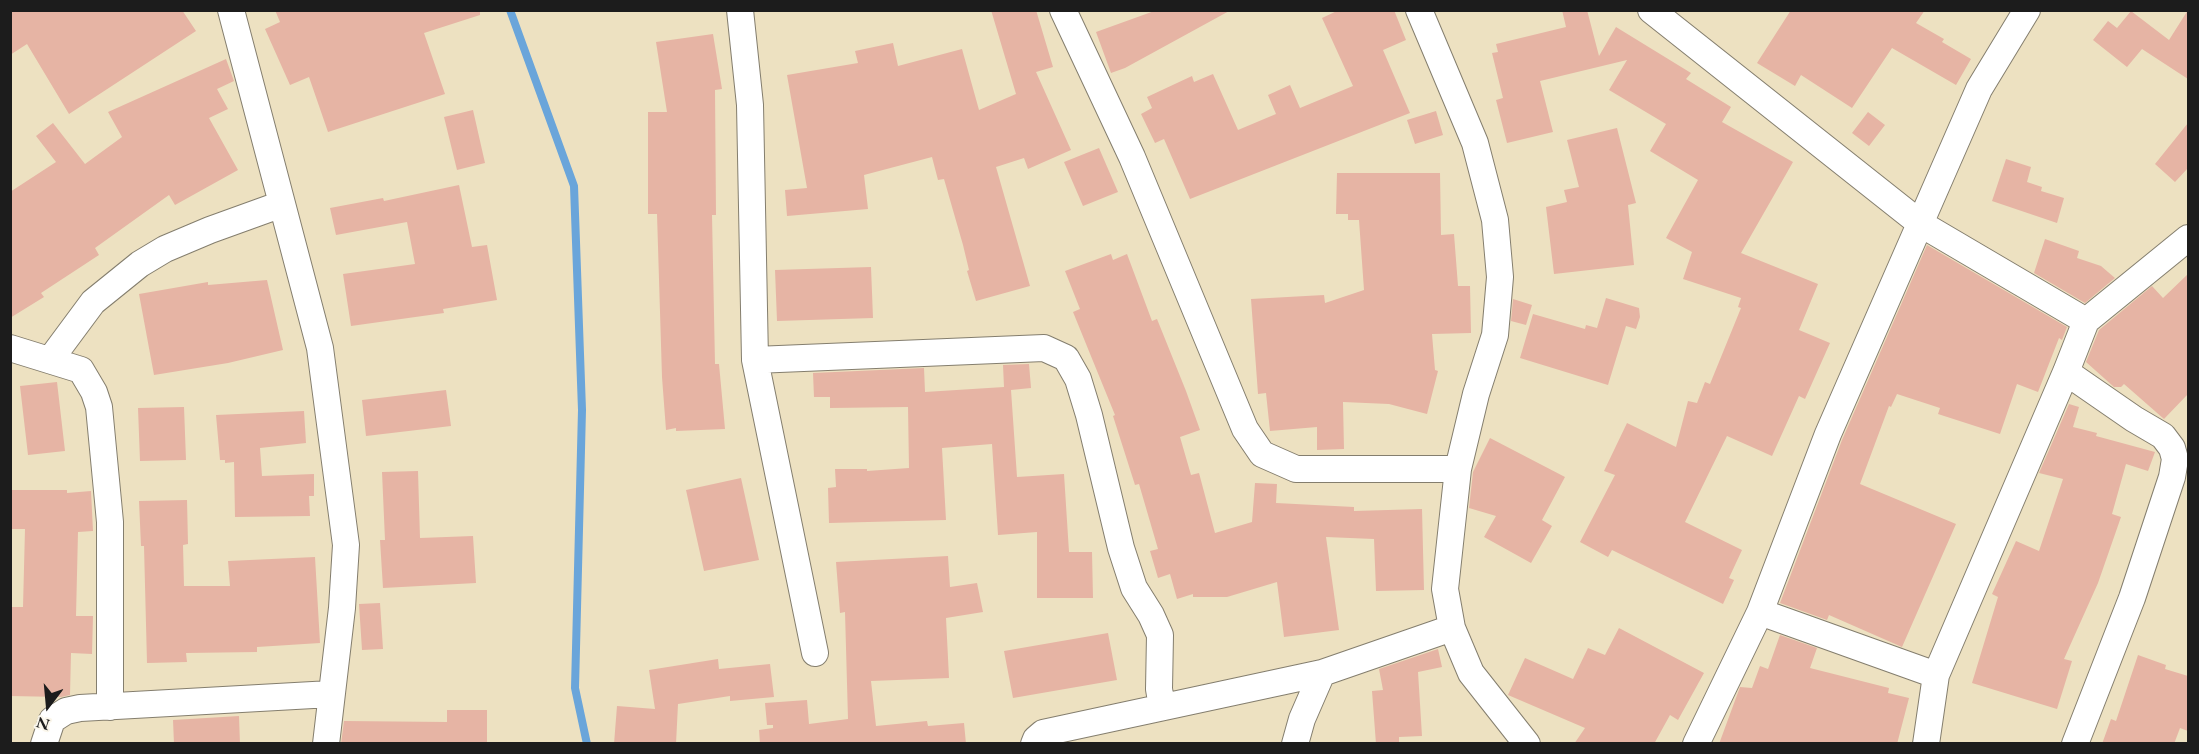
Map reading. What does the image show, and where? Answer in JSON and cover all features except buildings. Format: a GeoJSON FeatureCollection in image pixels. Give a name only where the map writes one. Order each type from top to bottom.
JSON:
{"type":"FeatureCollection","features":[{"type":"Feature","properties":{"kind":"street"},"geometry":{"type":"LineString","coordinates":[[231,10],[320,348],[346,545],[342,608],[326,744]]}},
{"type":"Feature","properties":{"kind":"street"},"geometry":{"type":"LineString","coordinates":[[740,10],[750,105],[754,360],[814,653]]}},
{"type":"Feature","properties":{"kind":"street"},"geometry":{"type":"LineString","coordinates":[[1064,10],[1132,157],[1245,429],[1262,454],[1296,469],[1458,469]]}},
{"type":"Feature","properties":{"kind":"street"},"geometry":{"type":"LineString","coordinates":[[1419,10],[1475,143],[1496,220],[1500,277],[1495,335],[1476,394],[1458,469],[1445,589],[1452,628],[1471,673],[1527,744]]}},
{"type":"Feature","properties":{"kind":"street"},"geometry":{"type":"LineString","coordinates":[[1651,10],[1921,224],[2086,321]]}},
{"type":"Feature","properties":{"kind":"street"},"geometry":{"type":"LineString","coordinates":[[1696,744],[1760,612],[1828,434],[1979,89],[2027,10]]}},
{"type":"Feature","properties":{"kind":"street"},"geometry":{"type":"LineString","coordinates":[[50,360],[93,302],[140,264],[165,249],[282,204]]}},
{"type":"Feature","properties":{"kind":"street"},"geometry":{"type":"LineString","coordinates":[[1926,744],[1936,675],[2086,321],[2188,238]]}},
{"type":"Feature","properties":{"kind":"street"},"geometry":{"type":"LineString","coordinates":[[10,348],[81,370],[94,392],[99,407],[110,522],[110,707]]}},
{"type":"Feature","properties":{"kind":"street"},"geometry":{"type":"LineString","coordinates":[[754,360],[1044,348],[1066,358],[1078,379],[1089,415],[1134,588],[1160,635],[1159,689],[1162,707]]}},
{"type":"Feature","properties":{"kind":"street"},"geometry":{"type":"LineString","coordinates":[[2066,372],[2163,436],[2172,448],[2175,459],[2172,477],[2132,598],[2075,744]]}},
{"type":"Feature","properties":{"kind":"street"},"geometry":{"type":"LineString","coordinates":[[1760,612],[1936,675]]}},
{"type":"Feature","properties":{"kind":"street"},"geometry":{"type":"LineString","coordinates":[[1034,744],[1043,733],[1322,673],[1452,628]]}},
{"type":"Feature","properties":{"kind":"street"},"geometry":{"type":"LineString","coordinates":[[1295,744],[1302,718],[1322,673]]}},
{"type":"Feature","properties":{"kind":"street"},"geometry":{"type":"LineString","coordinates":[[44,744],[52,720],[66,711],[331,694]]}},
{"type":"Feature","properties":{"kind":"waterway"},"geometry":{"type":"LineString","coordinates":[[510,10],[574,186],[582,410],[575,688],[587,744]]}}]}
